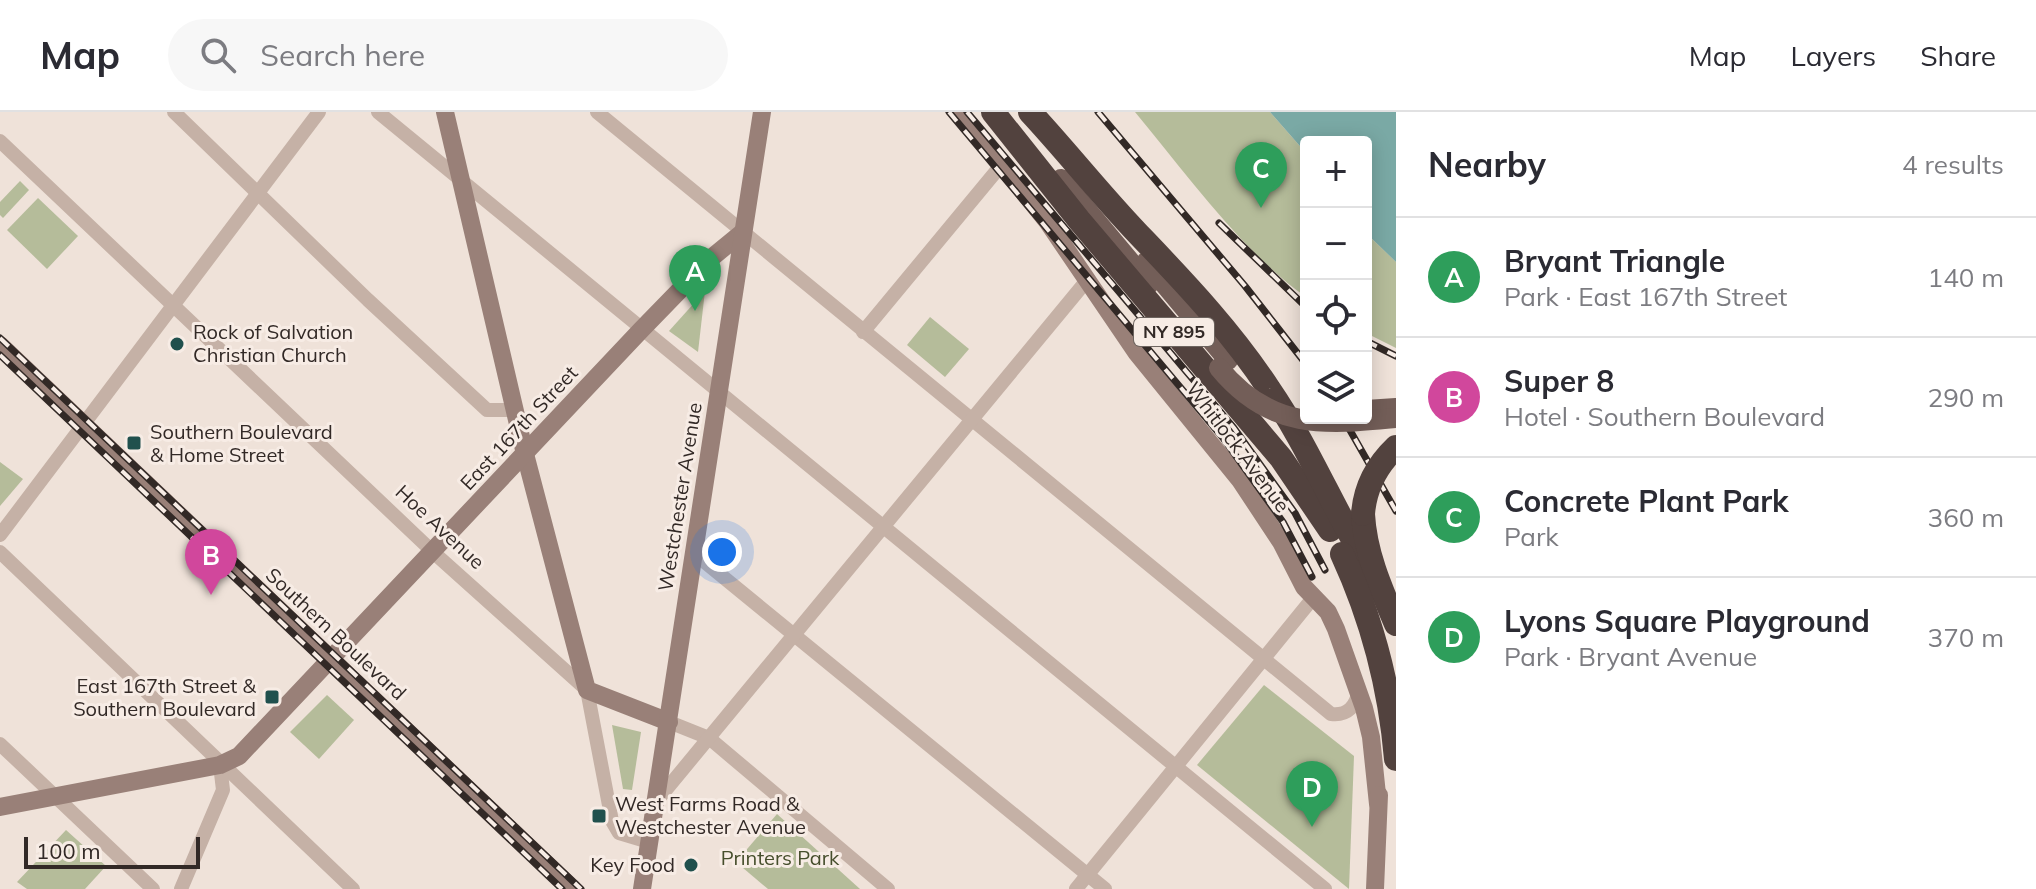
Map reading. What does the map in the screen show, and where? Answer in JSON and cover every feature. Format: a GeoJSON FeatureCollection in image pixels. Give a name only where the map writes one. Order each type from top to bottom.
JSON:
{"type":"FeatureCollection","features":[{"type":"Feature","properties":{"kind":"highway","name":"NY 895"},"geometry":{"type":"LineString","coordinates":[[993,112],[1079,220],[1297,478],[1326,523],[1377,580],[1396,624]]}},
{"type":"Feature","properties":{"kind":"highway","name":"NY 895"},"geometry":{"type":"LineString","coordinates":[[1030,112],[1165,259],[1235,341],[1280,405],[1349,550],[1380,661],[1396,759]]}},
{"type":"Feature","properties":{"kind":"highway"},"geometry":{"type":"LineString","coordinates":[[1050,112],[1165,259]]}},
{"type":"Feature","properties":{"kind":"highway"},"geometry":{"type":"LineString","coordinates":[[1377,580],[1366,542],[1364,502],[1373,475],[1396,447]]}},
{"type":"Feature","properties":{"kind":"main road"},"geometry":{"type":"LineString","coordinates":[[445,112],[525,454],[587,690]]}},
{"type":"Feature","properties":{"kind":"main road","name":"Westchester Avenue"},"geometry":{"type":"LineString","coordinates":[[642,889],[762,112]]}},
{"type":"Feature","properties":{"kind":"main road","name":"Whitlock Avenue"},"geometry":{"type":"LineString","coordinates":[[959,112],[1003,163],[1088,279],[1136,352],[1240,480],[1274,530],[1304,587],[1328,612],[1359,690],[1371,737],[1378,804]]}},
{"type":"Feature","properties":{"kind":"main road"},"geometry":{"type":"LineString","coordinates":[[1005,112],[1224,364],[1265,392],[1300,407]]}},
{"type":"Feature","properties":{"kind":"main road"},"geometry":{"type":"LineString","coordinates":[[1020,112],[1253,399],[1295,418],[1336,423],[1396,418]]}},
{"type":"Feature","properties":{"kind":"main road","name":"East 167th Street"},"geometry":{"type":"LineString","coordinates":[[220,765],[239,756],[641,330],[710,259],[743,232]]}},
{"type":"Feature","properties":{"kind":"main road","name":"Southern Boulevard"},"geometry":{"type":"LineString","coordinates":[[0,345],[573,889]]}},
{"type":"Feature","properties":{"kind":"main road"},"geometry":{"type":"LineString","coordinates":[[1372,410],[1396,408]]}},
{"type":"Feature","properties":{"kind":"main road","name":"Hoe Avenue"},"geometry":{"type":"LineString","coordinates":[[587,690],[669,722]]}},
{"type":"Feature","properties":{"kind":"main road"},"geometry":{"type":"LineString","coordinates":[[1375,889],[1378,804],[1385,749],[1396,715]]}},
{"type":"Feature","properties":{"kind":"main road"},"geometry":{"type":"LineString","coordinates":[[0,807],[220,765]]}},
{"type":"Feature","properties":{"kind":"street"},"geometry":{"type":"LineString","coordinates":[[174,112],[487,410],[515,410]]}},
{"type":"Feature","properties":{"kind":"street"},"geometry":{"type":"LineString","coordinates":[[0,535],[319,112]]}},
{"type":"Feature","properties":{"kind":"street"},"geometry":{"type":"LineString","coordinates":[[378,112],[1325,889]]}},
{"type":"Feature","properties":{"kind":"street"},"geometry":{"type":"LineString","coordinates":[[597,112],[1331,714],[1344,714],[1349,710],[1357,700],[1359,690]]}},
{"type":"Feature","properties":{"kind":"street","name":"Hoe Avenue"},"geometry":{"type":"LineString","coordinates":[[0,141],[433,552],[587,690]]}},
{"type":"Feature","properties":{"kind":"street"},"geometry":{"type":"LineString","coordinates":[[863,332],[1003,163]]}},
{"type":"Feature","properties":{"kind":"street"},"geometry":{"type":"LineString","coordinates":[[655,803],[1088,279]]}},
{"type":"Feature","properties":{"kind":"street"},"geometry":{"type":"LineString","coordinates":[[0,552],[353,889]]}},
{"type":"Feature","properties":{"kind":"street"},"geometry":{"type":"LineString","coordinates":[[695,554],[1105,889]]}},
{"type":"Feature","properties":{"kind":"street"},"geometry":{"type":"LineString","coordinates":[[1076,889],[1313,598]]}},
{"type":"Feature","properties":{"kind":"street"},"geometry":{"type":"LineString","coordinates":[[587,690],[612,821],[619,833],[649,842]]}},
{"type":"Feature","properties":{"kind":"street","name":"Hoe Avenue"},"geometry":{"type":"LineString","coordinates":[[669,722],[709,738],[888,889]]}},
{"type":"Feature","properties":{"kind":"street"},"geometry":{"type":"LineString","coordinates":[[0,744],[153,889]]}},
{"type":"Feature","properties":{"kind":"street"},"geometry":{"type":"LineString","coordinates":[[181,889],[223,790],[220,765]]}},
{"type":"Feature","properties":{"kind":"green space"},"geometry":{"type":"Polygon","coordinates":[[[1135,112],[1270,112],[1300,146],[1300,292],[1259,257],[1194,185],[1135,112]]]}},
{"type":"Feature","properties":{"kind":"green space"},"geometry":{"type":"Polygon","coordinates":[[[20,181],[29,190],[3,218],[0,202],[20,181]]]}},
{"type":"Feature","properties":{"kind":"green space"},"geometry":{"type":"Polygon","coordinates":[[[38,198],[78,236],[47,269],[7,230],[38,198]]]}},
{"type":"Feature","properties":{"kind":"green space"},"geometry":{"type":"Polygon","coordinates":[[[1372,239],[1396,262],[1396,348],[1372,336],[1372,239]]]}},
{"type":"Feature","properties":{"kind":"green space"},"geometry":{"type":"Polygon","coordinates":[[[705,291],[698,352],[669,331],[705,291]]]}},
{"type":"Feature","properties":{"kind":"green space"},"geometry":{"type":"Polygon","coordinates":[[[930,317],[969,349],[945,377],[907,345],[930,317]]]}},
{"type":"Feature","properties":{"kind":"green space"},"geometry":{"type":"Polygon","coordinates":[[[0,462],[23,479],[0,506],[0,462]]]}},
{"type":"Feature","properties":{"kind":"green space"},"geometry":{"type":"Polygon","coordinates":[[[1264,685],[1354,756],[1349,889],[1197,765],[1264,685]]]}},
{"type":"Feature","properties":{"kind":"green space"},"geometry":{"type":"Polygon","coordinates":[[[327,695],[354,720],[319,759],[290,732],[327,695]]]}},
{"type":"Feature","properties":{"kind":"green space"},"geometry":{"type":"Polygon","coordinates":[[[612,725],[641,732],[632,790],[623,789],[612,725]]]}},
{"type":"Feature","properties":{"kind":"green space","name":"Printers Park"},"geometry":{"type":"Polygon","coordinates":[[[777,814],[860,889],[768,889],[736,862],[777,814]]]}},
{"type":"Feature","properties":{"kind":"green space"},"geometry":{"type":"Polygon","coordinates":[[[66,830],[106,866],[85,889],[27,889],[17,882],[66,830]]]}},
{"type":"Feature","properties":{"kind":"water"},"geometry":{"type":"Polygon","coordinates":[[[1270,112],[1396,112],[1396,262],[1372,239],[1372,136],[1300,136],[1300,146],[1270,112]]]}},
{"type":"Feature","properties":{"kind":"railway"},"geometry":{"type":"LineString","coordinates":[[949,112],[1223,438],[1283,522],[1312,577]]}},
{"type":"Feature","properties":{"kind":"railway"},"geometry":{"type":"LineString","coordinates":[[967,112],[1234,428],[1295,513],[1325,570]]}},
{"type":"Feature","properties":{"kind":"railway"},"geometry":{"type":"LineString","coordinates":[[1098,112],[1245,286],[1300,356]]}},
{"type":"Feature","properties":{"kind":"railway"},"geometry":{"type":"LineString","coordinates":[[1219,223],[1300,301]]}},
{"type":"Feature","properties":{"kind":"railway"},"geometry":{"type":"LineString","coordinates":[[0,338],[581,889]]}},
{"type":"Feature","properties":{"kind":"railway"},"geometry":{"type":"LineString","coordinates":[[1372,344],[1396,356]]}},
{"type":"Feature","properties":{"kind":"railway"},"geometry":{"type":"LineString","coordinates":[[0,355],[562,889]]}},
{"type":"Feature","properties":{"kind":"railway"},"geometry":{"type":"LineString","coordinates":[[1346,424],[1396,511]]}},
{"type":"Feature","properties":{"kind":"place","name":"Concrete Plant Park"},"geometry":{"type":"Point","coordinates":[1261,208]}},
{"type":"Feature","properties":{"kind":"place","name":"Bryant Triangle"},"geometry":{"type":"Point","coordinates":[695,311]}},
{"type":"Feature","properties":{"kind":"place","name":"Rock of Salvation Christian Church"},"geometry":{"type":"Point","coordinates":[177,344]}},
{"type":"Feature","properties":{"kind":"place","name":"Southern Boulevard & Home Street"},"geometry":{"type":"Point","coordinates":[134,443]}},
{"type":"Feature","properties":{"kind":"place","name":"Super 8"},"geometry":{"type":"Point","coordinates":[211,595]}},
{"type":"Feature","properties":{"kind":"place","name":"East 167th Street & Southern Boulevard"},"geometry":{"type":"Point","coordinates":[272,697]}},
{"type":"Feature","properties":{"kind":"place","name":"West Farms Road & Westchester Avenue"},"geometry":{"type":"Point","coordinates":[599,816]}},
{"type":"Feature","properties":{"kind":"place","name":"Lyons Square Playground"},"geometry":{"type":"Point","coordinates":[1312,827]}},
{"type":"Feature","properties":{"kind":"place","name":"Key Food"},"geometry":{"type":"Point","coordinates":[691,865]}}]}
